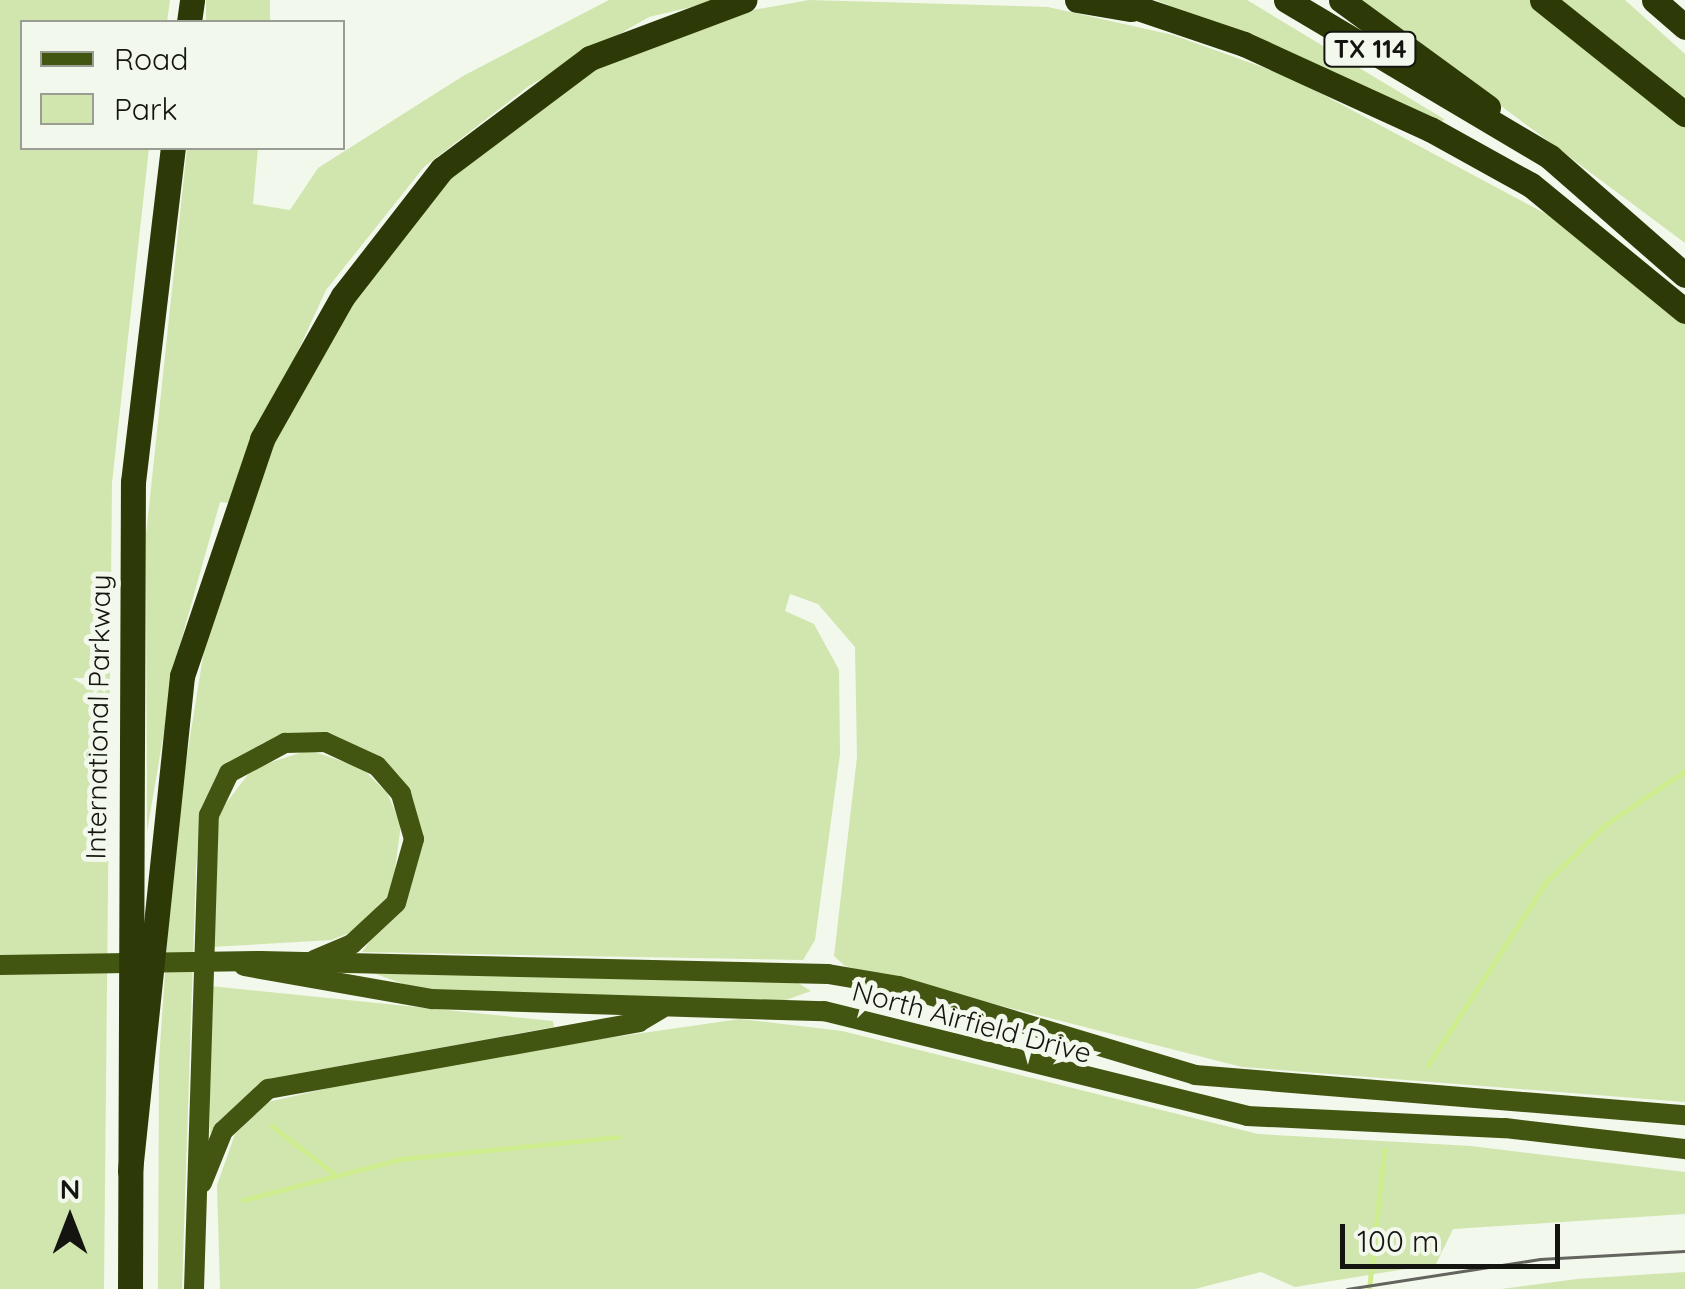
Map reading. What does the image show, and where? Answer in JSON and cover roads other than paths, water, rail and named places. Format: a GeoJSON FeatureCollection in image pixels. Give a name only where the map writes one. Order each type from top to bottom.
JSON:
{"type":"FeatureCollection","features":[{"type":"Feature","properties":{"kind":"highway"},"geometry":{"type":"LineString","coordinates":[[130,1170],[172,735],[196,618],[262,439],[342,296],[442,169],[590,58],[744,0]]}},
{"type":"Feature","properties":{"kind":"highway"},"geometry":{"type":"LineString","coordinates":[[1076,0],[1146,11]]}},
{"type":"Feature","properties":{"kind":"highway"},"geometry":{"type":"LineString","coordinates":[[1114,0],[1338,84],[1492,164],[1685,312]]}},
{"type":"Feature","properties":{"kind":"highway","name":"TX 114"},"geometry":{"type":"LineString","coordinates":[[1286,0],[1550,157],[1685,274]]}},
{"type":"Feature","properties":{"kind":"highway"},"geometry":{"type":"LineString","coordinates":[[1341,0],[1550,157]]}},
{"type":"Feature","properties":{"kind":"highway"},"geometry":{"type":"LineString","coordinates":[[1542,0],[1685,114]]}},
{"type":"Feature","properties":{"kind":"highway"},"geometry":{"type":"LineString","coordinates":[[1654,0],[1685,27]]}},
{"type":"Feature","properties":{"kind":"highway","name":"International Parkway"},"geometry":{"type":"LineString","coordinates":[[130,1289],[132,482],[173,150]]}},
{"type":"Feature","properties":{"kind":"main road"},"geometry":{"type":"LineString","coordinates":[[194,1289],[202,882],[214,796],[230,772],[271,746],[326,742],[377,766],[400,794],[415,852],[377,926],[308,962]]}},
{"type":"Feature","properties":{"kind":"main road","name":"North Airfield Drive"},"geometry":{"type":"LineString","coordinates":[[0,966],[244,966],[308,962],[828,974],[899,986],[1195,1075],[1685,1115]]}},
{"type":"Feature","properties":{"kind":"main road","name":"North Airfield Drive"},"geometry":{"type":"LineString","coordinates":[[244,966],[432,999],[824,1011],[1247,1116],[1505,1128],[1685,1148]]}},
{"type":"Feature","properties":{"kind":"main road"},"geometry":{"type":"LineString","coordinates":[[824,1011],[828,974]]}},
{"type":"Feature","properties":{"kind":"main road"},"geometry":{"type":"LineString","coordinates":[[196,1204],[223,1131],[268,1089],[639,1022],[662,1008]]}},
{"type":"Feature","properties":{"kind":"waterway"},"geometry":{"type":"LineString","coordinates":[[1428,1065],[1546,882],[1606,824],[1685,771]]}},
{"type":"Feature","properties":{"kind":"waterway"},"geometry":{"type":"LineString","coordinates":[[272,1126],[333,1173]]}},
{"type":"Feature","properties":{"kind":"waterway"},"geometry":{"type":"LineString","coordinates":[[243,1200],[401,1159],[619,1137]]}},
{"type":"Feature","properties":{"kind":"waterway"},"geometry":{"type":"LineString","coordinates":[[1369,1289],[1384,1150]]}},
{"type":"Feature","properties":{"kind":"tram line"},"geometry":{"type":"LineString","coordinates":[[1347,1289],[1540,1259],[1685,1251]]}}]}
